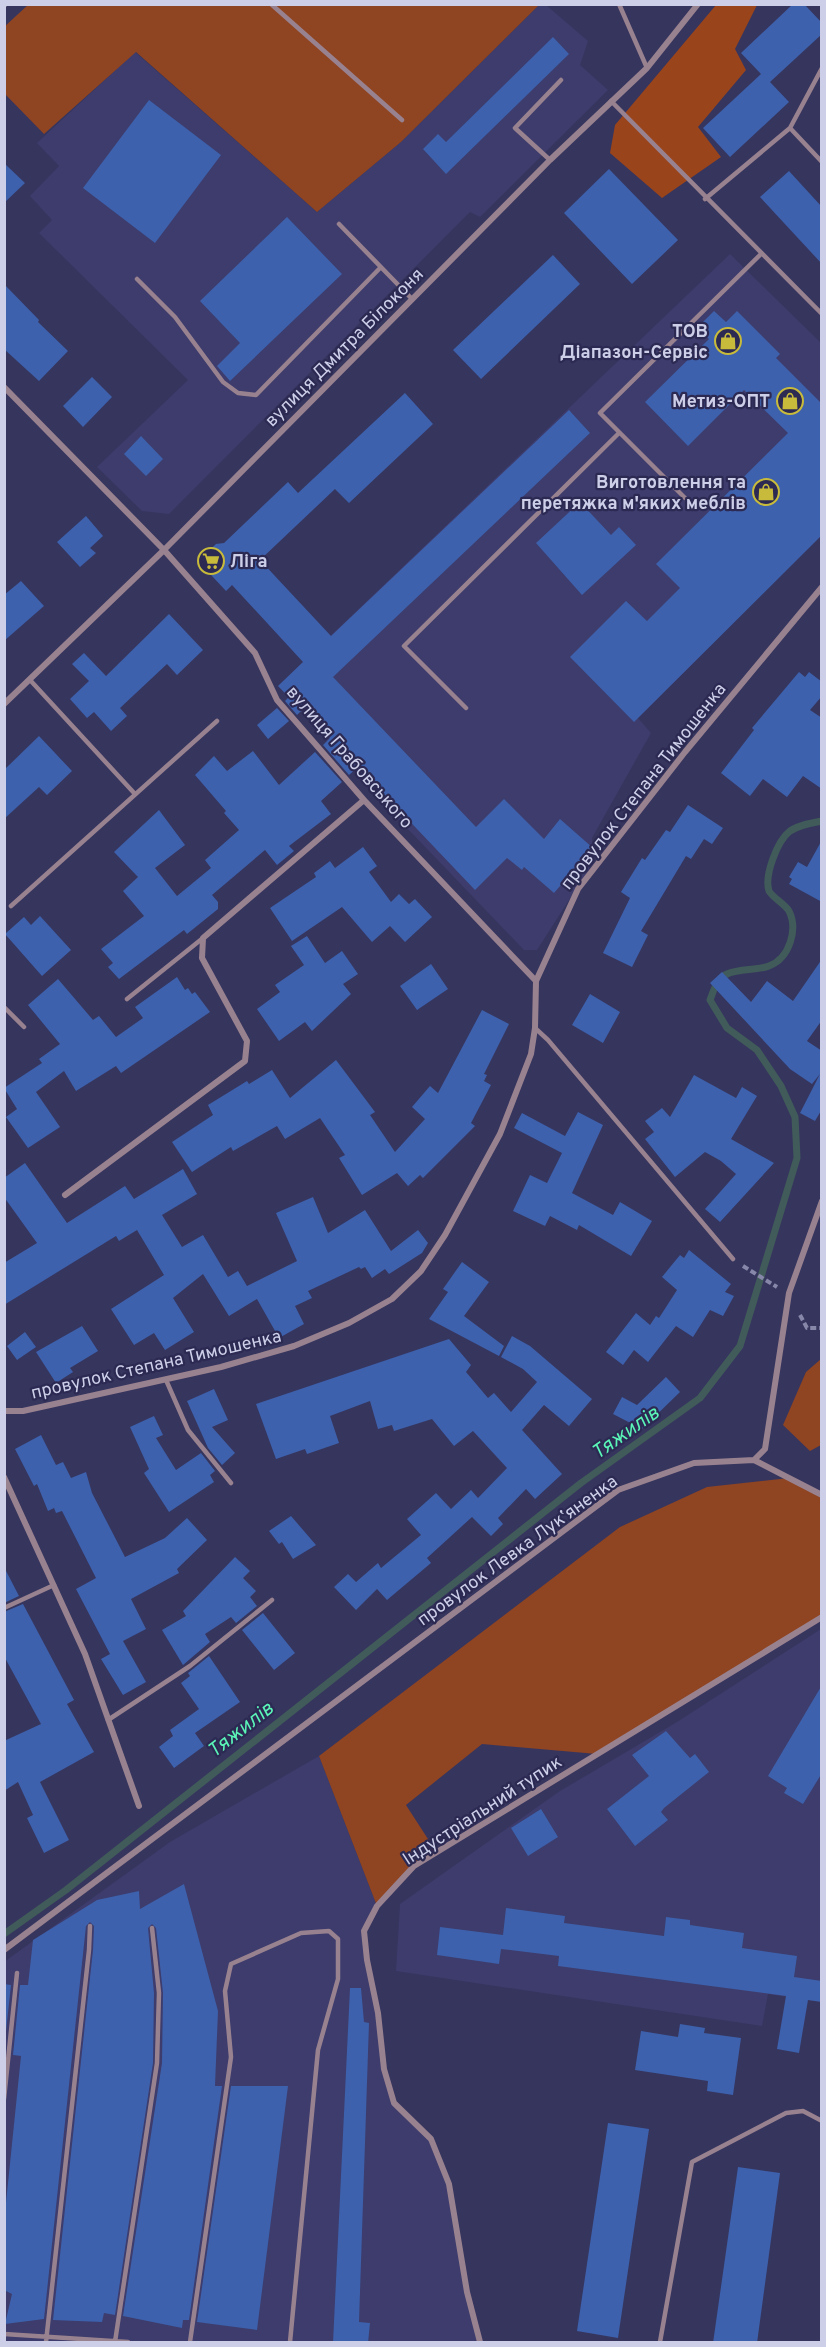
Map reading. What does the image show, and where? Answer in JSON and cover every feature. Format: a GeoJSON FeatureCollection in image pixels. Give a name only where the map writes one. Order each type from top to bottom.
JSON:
{"type":"FeatureCollection","features":[{"type":"Feature","properties":{"kind":"street","name":"вулиця Дмитра Білоконя"},"geometry":{"type":"LineString","coordinates":[[4,704],[164,550],[550,160],[647,68],[698,4]]}},
{"type":"Feature","properties":{"kind":"street","name":"вулиця Грабовського"},"geometry":{"type":"LineString","coordinates":[[4,387],[164,550],[255,653],[277,700],[364,800],[536,981]]}},
{"type":"Feature","properties":{"kind":"street","name":"провулок Степана Тимошенка"},"geometry":{"type":"LineString","coordinates":[[4,1411],[23,1411],[166,1380],[221,1367],[305,1341],[349,1323],[392,1299],[421,1272],[445,1235],[500,1134],[531,1054],[535,1028],[536,981],[578,889],[685,752],[822,587]]}},
{"type":"Feature","properties":{"kind":"street"},"geometry":{"type":"LineString","coordinates":[[65,1195],[245,1061],[247,1041],[202,958],[203,938],[364,800]]}},
{"type":"Feature","properties":{"kind":"street"},"geometry":{"type":"LineString","coordinates":[[822,1201],[789,1293],[765,1449],[754,1460],[822,1495]]}},
{"type":"Feature","properties":{"kind":"street","name":"провулок Левка Лукʼяненка"},"geometry":{"type":"LineString","coordinates":[[4,1950],[618,1490],[694,1462],[754,1460]]}},
{"type":"Feature","properties":{"kind":"street"},"geometry":{"type":"LineString","coordinates":[[4,1477],[85,1654],[139,1806]]}},
{"type":"Feature","properties":{"kind":"street","name":"Індустріальний тупик"},"geometry":{"type":"LineString","coordinates":[[480,2343],[467,2292],[449,2184],[431,2139],[394,2103],[384,2069],[378,2013],[364,1931],[377,1906],[414,1866],[822,1617]]}},
{"type":"Feature","properties":{"kind":"lane"},"geometry":{"type":"LineString","coordinates":[[271,4],[402,120]]}},
{"type":"Feature","properties":{"kind":"lane"},"geometry":{"type":"LineString","coordinates":[[619,4],[647,68]]}},
{"type":"Feature","properties":{"kind":"lane"},"geometry":{"type":"LineString","coordinates":[[705,199],[790,128],[822,68]]}},
{"type":"Feature","properties":{"kind":"lane"},"geometry":{"type":"LineString","coordinates":[[550,160],[515,128],[561,80]]}},
{"type":"Feature","properties":{"kind":"lane"},"geometry":{"type":"LineString","coordinates":[[612,101],[705,199],[822,314]]}},
{"type":"Feature","properties":{"kind":"lane"},"geometry":{"type":"LineString","coordinates":[[790,128],[822,162]]}},
{"type":"Feature","properties":{"kind":"lane"},"geometry":{"type":"LineString","coordinates":[[339,224],[412,299]]}},
{"type":"Feature","properties":{"kind":"lane"},"geometry":{"type":"LineString","coordinates":[[685,498],[600,413],[761,254]]}},
{"type":"Feature","properties":{"kind":"lane"},"geometry":{"type":"LineString","coordinates":[[137,279],[175,317],[223,382],[238,393],[256,395],[381,267]]}},
{"type":"Feature","properties":{"kind":"lane"},"geometry":{"type":"LineString","coordinates":[[466,708],[404,646],[619,433]]}},
{"type":"Feature","properties":{"kind":"lane"},"geometry":{"type":"LineString","coordinates":[[30,680],[135,794]]}},
{"type":"Feature","properties":{"kind":"lane"},"geometry":{"type":"LineString","coordinates":[[11,906],[217,721]]}},
{"type":"Feature","properties":{"kind":"lane"},"geometry":{"type":"LineString","coordinates":[[127,999],[203,938]]}},
{"type":"Feature","properties":{"kind":"lane"},"geometry":{"type":"LineString","coordinates":[[4,1007],[24,1027]]}},
{"type":"Feature","properties":{"kind":"lane"},"geometry":{"type":"LineString","coordinates":[[535,1028],[548,1040],[733,1259]]}},
{"type":"Feature","properties":{"kind":"lane"},"geometry":{"type":"LineString","coordinates":[[166,1380],[188,1430],[231,1483]]}},
{"type":"Feature","properties":{"kind":"lane"},"geometry":{"type":"LineString","coordinates":[[4,1608],[54,1585]]}},
{"type":"Feature","properties":{"kind":"lane"},"geometry":{"type":"LineString","coordinates":[[108,1720],[190,1666],[272,1600]]}},
{"type":"Feature","properties":{"kind":"lane"},"geometry":{"type":"LineString","coordinates":[[46,2340],[90,1926]]}},
{"type":"Feature","properties":{"kind":"lane"},"geometry":{"type":"LineString","coordinates":[[115,2342],[157,2063],[159,1993],[152,1928]]}},
{"type":"Feature","properties":{"kind":"lane"},"geometry":{"type":"LineString","coordinates":[[190,2343],[231,2057],[225,1991],[231,1964],[301,1933],[329,1931],[338,1939],[338,1979],[318,2050],[290,2343]]}},
{"type":"Feature","properties":{"kind":"lane"},"geometry":{"type":"LineString","coordinates":[[4,2099],[17,1973]]}},
{"type":"Feature","properties":{"kind":"lane"},"geometry":{"type":"LineString","coordinates":[[660,2343],[692,2162],[786,2113],[803,2111],[822,2121]]}},
{"type":"Feature","properties":{"kind":"lane"},"geometry":{"type":"LineString","coordinates":[[4,2334],[46,2340],[129,2343]]}},
{"type":"Feature","properties":{"kind":"path"},"geometry":{"type":"LineString","coordinates":[[752,1272],[768,1281]]}},
{"type":"Feature","properties":{"kind":"path"},"geometry":{"type":"LineString","coordinates":[[789,1293],[807,1328],[822,1328]]}},
{"type":"Feature","properties":{"kind":"shaded area"},"geometry":{"type":"Polygon","coordinates":[[[29,4],[539,5],[401,142],[317,212],[136,52],[44,134],[5,94],[4,27],[29,4]]]}},
{"type":"Feature","properties":{"kind":"shaded area"},"geometry":{"type":"Polygon","coordinates":[[[539,5],[546,5],[588,41],[580,65],[608,90],[480,217],[470,212],[169,514],[142,511],[97,467],[188,380],[39,233],[52,220],[30,196],[59,166],[37,143],[135,52],[317,212],[401,142],[539,5]]]}},
{"type":"Feature","properties":{"kind":"shaded area"},"geometry":{"type":"Polygon","coordinates":[[[716,5],[757,5],[735,49],[746,70],[698,127],[721,157],[662,198],[610,153],[615,125],[716,5]]]}},
{"type":"Feature","properties":{"kind":"shaded area"},"geometry":{"type":"Polygon","coordinates":[[[730,254],[821,343],[821,535],[638,718],[651,733],[592,838],[594,861],[537,950],[524,950],[360,779],[278,686],[730,254]]]}},
{"type":"Feature","properties":{"kind":"shaded area"},"geometry":{"type":"Polygon","coordinates":[[[821,1359],[821,1445],[810,1451],[783,1425],[806,1372],[821,1359]]]}},
{"type":"Feature","properties":{"kind":"shaded area"},"geometry":{"type":"Polygon","coordinates":[[[789,1478],[821,1495],[821,1617],[597,1754],[482,1744],[406,1805],[437,1853],[414,1866],[377,1906],[319,1756],[620,1527],[707,1487],[789,1478]]]}},
{"type":"Feature","properties":{"kind":"shaded area"},"geometry":{"type":"Polygon","coordinates":[[[821,1629],[821,2002],[768,1994],[762,2026],[396,1971],[400,1904],[560,1791],[677,1722],[821,1629]]]}},
{"type":"Feature","properties":{"kind":"shaded area"},"geometry":{"type":"Polygon","coordinates":[[[319,1756],[377,1906],[364,1931],[384,2069],[394,2103],[431,2139],[449,2184],[467,2292],[480,2342],[5,2342],[4,1962],[170,1842],[319,1756]]]}},
{"type":"Feature","properties":{"kind":"building"},"geometry":{"type":"Polygon","coordinates":[[[793,4],[804,4],[822,23],[822,34],[770,82],[789,102],[730,157],[703,128],[761,74],[741,53],[793,4]]]}},
{"type":"Feature","properties":{"kind":"building"},"geometry":{"type":"Polygon","coordinates":[[[553,37],[569,54],[446,174],[423,149],[438,134],[446,142],[553,37]]]}},
{"type":"Feature","properties":{"kind":"building"},"geometry":{"type":"Polygon","coordinates":[[[149,100],[221,155],[155,243],[83,188],[149,100]]]}},
{"type":"Feature","properties":{"kind":"building"},"geometry":{"type":"Polygon","coordinates":[[[4,163],[25,183],[4,203],[4,163]]]}},
{"type":"Feature","properties":{"kind":"building"},"geometry":{"type":"Polygon","coordinates":[[[609,169],[678,240],[632,284],[564,213],[609,169]]]}},
{"type":"Feature","properties":{"kind":"building"},"geometry":{"type":"Polygon","coordinates":[[[789,171],[822,207],[822,264],[760,197],[789,171]]]}},
{"type":"Feature","properties":{"kind":"building"},"geometry":{"type":"Polygon","coordinates":[[[287,217],[342,274],[230,381],[217,366],[240,343],[200,301],[287,217]]]}},
{"type":"Feature","properties":{"kind":"building"},"geometry":{"type":"Polygon","coordinates":[[[553,255],[580,284],[481,379],[453,350],[553,255]]]}},
{"type":"Feature","properties":{"kind":"building"},"geometry":{"type":"Polygon","coordinates":[[[4,284],[68,351],[39,381],[4,349],[4,284]]]}},
{"type":"Feature","properties":{"kind":"building"},"geometry":{"type":"Polygon","coordinates":[[[714,311],[726,322],[737,311],[780,354],[776,358],[822,404],[822,535],[634,722],[570,657],[626,601],[647,621],[680,588],[656,564],[788,433],[744,390],[688,446],[645,402],[709,339],[697,328],[714,311]]]}},
{"type":"Feature","properties":{"kind":"building"},"geometry":{"type":"Polygon","coordinates":[[[92,377],[112,397],[83,427],[63,406],[92,377]]]}},
{"type":"Feature","properties":{"kind":"building"},"geometry":{"type":"Polygon","coordinates":[[[405,393],[433,424],[349,503],[335,489],[260,560],[331,636],[569,410],[590,433],[333,677],[476,827],[504,799],[544,839],[560,819],[593,848],[554,893],[524,867],[522,870],[507,858],[475,890],[358,767],[349,775],[323,745],[330,738],[303,709],[297,715],[285,701],[289,697],[278,686],[303,662],[232,585],[226,591],[198,561],[216,544],[224,543],[288,482],[298,493],[405,393]]]}},
{"type":"Feature","properties":{"kind":"building"},"geometry":{"type":"Polygon","coordinates":[[[141,436],[163,459],[146,476],[124,454],[141,436]]]}},
{"type":"Feature","properties":{"kind":"building"},"geometry":{"type":"Polygon","coordinates":[[[580,502],[611,535],[619,527],[636,545],[582,595],[536,543],[580,502]]]}},
{"type":"Feature","properties":{"kind":"building"},"geometry":{"type":"Polygon","coordinates":[[[86,516],[103,536],[90,548],[96,553],[80,567],[57,542],[86,516]]]}},
{"type":"Feature","properties":{"kind":"building"},"geometry":{"type":"Polygon","coordinates":[[[21,581],[44,606],[4,641],[4,595],[21,581]]]}},
{"type":"Feature","properties":{"kind":"building"},"geometry":{"type":"Polygon","coordinates":[[[169,614],[203,650],[177,675],[167,664],[120,708],[127,716],[111,731],[94,712],[87,718],[70,699],[89,681],[72,664],[84,653],[106,676],[169,614]]]}},
{"type":"Feature","properties":{"kind":"building"},"geometry":{"type":"Polygon","coordinates":[[[799,672],[805,677],[809,672],[822,682],[822,696],[810,710],[822,718],[822,789],[803,776],[787,797],[763,779],[750,796],[721,773],[754,730],[752,728],[799,672]]]}},
{"type":"Feature","properties":{"kind":"building"},"geometry":{"type":"Polygon","coordinates":[[[277,708],[289,721],[268,739],[257,725],[277,708]]]}},
{"type":"Feature","properties":{"kind":"building"},"geometry":{"type":"Polygon","coordinates":[[[39,736],[72,771],[47,795],[39,787],[4,819],[4,770],[39,736]]]}},
{"type":"Feature","properties":{"kind":"building"},"geometry":{"type":"Polygon","coordinates":[[[253,751],[279,785],[315,752],[342,782],[321,801],[331,814],[289,846],[294,851],[277,865],[265,850],[212,895],[218,902],[218,909],[187,934],[184,930],[119,979],[108,967],[113,963],[101,949],[144,916],[123,891],[138,877],[114,852],[159,810],[185,845],[155,868],[177,896],[211,868],[205,860],[239,830],[195,775],[214,756],[227,771],[253,751]]]}},
{"type":"Feature","properties":{"kind":"building"},"geometry":{"type":"Polygon","coordinates":[[[688,805],[723,828],[712,844],[704,839],[691,859],[686,856],[641,931],[648,935],[632,967],[603,953],[630,898],[621,892],[642,858],[645,860],[666,830],[670,832],[688,805]]]}},
{"type":"Feature","properties":{"kind":"building"},"geometry":{"type":"Polygon","coordinates":[[[822,840],[822,902],[789,884],[792,879],[789,877],[798,862],[807,867],[822,840]]]}},
{"type":"Feature","properties":{"kind":"building"},"geometry":{"type":"Polygon","coordinates":[[[363,847],[377,866],[369,872],[391,902],[399,894],[409,904],[415,899],[432,917],[405,942],[390,926],[372,942],[342,907],[292,941],[270,908],[316,877],[314,873],[330,861],[335,868],[363,847]]]}},
{"type":"Feature","properties":{"kind":"building"},"geometry":{"type":"Polygon","coordinates":[[[40,916],[71,950],[42,976],[5,934],[24,917],[31,925],[40,916]]]}},
{"type":"Feature","properties":{"kind":"building"},"geometry":{"type":"Polygon","coordinates":[[[307,936],[325,963],[342,951],[358,974],[343,984],[351,994],[312,1031],[305,1022],[279,1041],[257,1009],[280,992],[275,985],[304,965],[291,946],[307,936]]]}},
{"type":"Feature","properties":{"kind":"building"},"geometry":{"type":"Polygon","coordinates":[[[822,959],[822,1020],[807,1041],[822,1051],[822,1109],[815,1121],[800,1113],[820,1074],[812,1084],[790,1069],[710,983],[722,972],[751,1002],[767,981],[793,1001],[822,959]]]}},
{"type":"Feature","properties":{"kind":"building"},"geometry":{"type":"Polygon","coordinates":[[[431,964],[448,989],[417,1010],[400,986],[431,964]]]}},
{"type":"Feature","properties":{"kind":"building"},"geometry":{"type":"Polygon","coordinates":[[[177,977],[185,990],[188,988],[192,994],[195,992],[210,1012],[121,1073],[116,1066],[76,1091],[64,1071],[36,1092],[60,1127],[28,1148],[6,1117],[17,1109],[4,1088],[42,1063],[39,1059],[60,1044],[28,1005],[58,979],[93,1020],[99,1016],[116,1037],[143,1018],[135,1007],[177,977]]]}},
{"type":"Feature","properties":{"kind":"building"},"geometry":{"type":"Polygon","coordinates":[[[590,994],[620,1012],[603,1043],[572,1025],[590,994]]]}},
{"type":"Feature","properties":{"kind":"building"},"geometry":{"type":"Polygon","coordinates":[[[482,1010],[509,1024],[484,1074],[487,1075],[484,1081],[491,1085],[471,1123],[475,1126],[423,1178],[420,1175],[408,1186],[397,1173],[362,1195],[339,1158],[345,1155],[320,1118],[285,1139],[277,1126],[233,1151],[231,1147],[192,1172],[172,1142],[213,1115],[208,1105],[247,1081],[249,1084],[272,1070],[290,1098],[336,1060],[375,1112],[370,1115],[395,1152],[425,1119],[412,1107],[430,1086],[438,1093],[482,1010]]]}},
{"type":"Feature","properties":{"kind":"building"},"geometry":{"type":"Polygon","coordinates":[[[694,1075],[736,1098],[742,1087],[757,1096],[731,1139],[774,1163],[720,1222],[705,1209],[736,1174],[721,1161],[705,1152],[675,1177],[645,1139],[654,1132],[645,1121],[662,1108],[670,1117],[694,1075]]]}},
{"type":"Feature","properties":{"kind":"building"},"geometry":{"type":"Polygon","coordinates":[[[578,1112],[603,1125],[572,1193],[613,1215],[620,1202],[652,1221],[631,1256],[579,1225],[577,1230],[550,1216],[545,1226],[513,1211],[530,1175],[547,1183],[562,1153],[514,1128],[522,1113],[565,1136],[578,1112]]]}},
{"type":"Feature","properties":{"kind":"building"},"geometry":{"type":"Polygon","coordinates":[[[25,1163],[67,1223],[125,1186],[134,1199],[183,1169],[197,1194],[162,1215],[182,1247],[203,1235],[228,1277],[238,1271],[247,1286],[297,1261],[276,1213],[313,1197],[328,1233],[365,1210],[391,1251],[418,1230],[428,1243],[422,1253],[389,1274],[385,1269],[372,1278],[365,1267],[361,1269],[359,1267],[308,1291],[312,1298],[295,1306],[304,1324],[279,1338],[257,1299],[229,1316],[203,1274],[173,1298],[194,1332],[165,1350],[154,1333],[134,1345],[111,1309],[164,1275],[137,1230],[119,1241],[116,1236],[4,1305],[4,1263],[37,1243],[4,1197],[4,1178],[25,1163]]]}},
{"type":"Feature","properties":{"kind":"building"},"geometry":{"type":"Polygon","coordinates":[[[689,1250],[731,1284],[725,1292],[734,1296],[723,1316],[710,1310],[693,1337],[676,1326],[648,1362],[634,1350],[623,1365],[606,1352],[636,1313],[650,1325],[656,1316],[659,1318],[677,1290],[662,1277],[680,1255],[684,1258],[689,1250]]]}},
{"type":"Feature","properties":{"kind":"building"},"geometry":{"type":"Polygon","coordinates":[[[462,1262],[489,1282],[464,1316],[504,1346],[499,1356],[429,1319],[448,1292],[443,1289],[462,1262]]]}},
{"type":"Feature","properties":{"kind":"building"},"geometry":{"type":"Polygon","coordinates":[[[82,1326],[98,1351],[70,1368],[73,1372],[56,1383],[36,1352],[82,1326]]]}},
{"type":"Feature","properties":{"kind":"building"},"geometry":{"type":"Polygon","coordinates":[[[25,1332],[36,1347],[17,1360],[7,1346],[25,1332]]]}},
{"type":"Feature","properties":{"kind":"building"},"geometry":{"type":"Polygon","coordinates":[[[512,1336],[530,1346],[592,1399],[569,1426],[544,1405],[522,1430],[562,1474],[535,1499],[526,1489],[498,1518],[503,1524],[491,1536],[472,1517],[427,1558],[431,1563],[387,1600],[377,1589],[356,1610],[334,1587],[348,1574],[356,1582],[378,1563],[381,1568],[421,1535],[407,1519],[436,1493],[451,1509],[471,1490],[478,1498],[507,1468],[473,1431],[454,1446],[432,1419],[394,1431],[392,1425],[378,1429],[370,1401],[330,1416],[339,1443],[307,1454],[305,1449],[276,1459],[256,1404],[449,1339],[471,1365],[466,1372],[488,1398],[494,1393],[511,1412],[537,1382],[523,1369],[501,1357],[512,1336]]]}},
{"type":"Feature","properties":{"kind":"building"},"geometry":{"type":"Polygon","coordinates":[[[666,1377],[680,1392],[642,1429],[613,1414],[622,1397],[637,1405],[666,1377]]]}},
{"type":"Feature","properties":{"kind":"building"},"geometry":{"type":"Polygon","coordinates":[[[214,1389],[228,1420],[212,1427],[235,1453],[222,1465],[208,1448],[187,1401],[214,1389]]]}},
{"type":"Feature","properties":{"kind":"building"},"geometry":{"type":"Polygon","coordinates":[[[154,1416],[163,1435],[156,1438],[176,1470],[201,1453],[215,1471],[210,1475],[214,1482],[169,1512],[144,1473],[149,1469],[130,1427],[154,1416]]]}},
{"type":"Feature","properties":{"kind":"building"},"geometry":{"type":"Polygon","coordinates":[[[41,1435],[56,1465],[63,1462],[71,1478],[86,1472],[92,1493],[125,1557],[165,1538],[187,1518],[207,1540],[177,1569],[179,1573],[131,1599],[146,1629],[123,1641],[146,1682],[123,1695],[101,1659],[110,1654],[76,1589],[96,1578],[62,1511],[56,1513],[54,1508],[48,1511],[37,1484],[34,1486],[15,1449],[41,1435]]]}},
{"type":"Feature","properties":{"kind":"building"},"geometry":{"type":"Polygon","coordinates":[[[291,1516],[316,1545],[293,1559],[282,1542],[279,1544],[269,1531],[291,1516]]]}},
{"type":"Feature","properties":{"kind":"building"},"geometry":{"type":"Polygon","coordinates":[[[235,1557],[250,1571],[243,1578],[256,1591],[250,1597],[257,1606],[236,1623],[231,1617],[205,1634],[210,1642],[183,1665],[162,1630],[186,1616],[183,1611],[235,1557]]]}},
{"type":"Feature","properties":{"kind":"building"},"geometry":{"type":"Polygon","coordinates":[[[4,1567],[19,1596],[4,1603],[4,1567]]]}},
{"type":"Feature","properties":{"kind":"building"},"geometry":{"type":"Polygon","coordinates":[[[23,1604],[74,1700],[67,1704],[94,1752],[40,1782],[69,1840],[44,1853],[27,1818],[33,1815],[18,1782],[4,1791],[4,1741],[41,1724],[4,1656],[4,1612],[23,1604]]]}},
{"type":"Feature","properties":{"kind":"building"},"geometry":{"type":"Polygon","coordinates":[[[263,1613],[295,1653],[274,1670],[242,1630],[263,1613]]]}},
{"type":"Feature","properties":{"kind":"building"},"geometry":{"type":"Polygon","coordinates":[[[209,1656],[240,1702],[195,1733],[204,1746],[174,1768],[159,1747],[173,1736],[170,1730],[199,1709],[181,1683],[190,1676],[188,1673],[209,1656]]]}},
{"type":"Feature","properties":{"kind":"building"},"geometry":{"type":"Polygon","coordinates":[[[822,1685],[822,1773],[803,1804],[784,1793],[787,1788],[768,1776],[822,1685]]]}},
{"type":"Feature","properties":{"kind":"building"},"geometry":{"type":"Polygon","coordinates":[[[666,1731],[690,1758],[695,1754],[709,1772],[664,1808],[661,1812],[668,1820],[635,1846],[607,1809],[649,1776],[632,1755],[666,1731]]]}},
{"type":"Feature","properties":{"kind":"building"},"geometry":{"type":"Polygon","coordinates":[[[541,1809],[558,1837],[528,1856],[511,1828],[541,1809]]]}},
{"type":"Feature","properties":{"kind":"building"},"geometry":{"type":"Polygon","coordinates":[[[184,1884],[218,2011],[215,2086],[222,2086],[189,2320],[183,2320],[182,2328],[123,2316],[162,2063],[163,1993],[156,1928],[152,1924],[148,1928],[154,1993],[153,2063],[115,2315],[104,2313],[102,2322],[53,2320],[93,1950],[94,1926],[90,1922],[86,1926],[44,2319],[5,2324],[12,2294],[4,2290],[4,2222],[21,2056],[13,2055],[20,1985],[28,1985],[33,1940],[97,1900],[139,1891],[140,1909],[184,1884]]]}},
{"type":"Feature","properties":{"kind":"building"},"geometry":{"type":"Polygon","coordinates":[[[506,1908],[565,1916],[564,1923],[664,1936],[666,1917],[690,1920],[690,1925],[744,1933],[742,1948],[797,1956],[794,1977],[822,1981],[822,2002],[808,2000],[799,2053],[777,2049],[786,1996],[558,1966],[559,1956],[501,1949],[499,1964],[437,1955],[440,1927],[503,1935],[506,1908]]]}},
{"type":"Feature","properties":{"kind":"building"},"geometry":{"type":"Polygon","coordinates":[[[4,1984],[11,1985],[4,2050],[4,1984]]]}},
{"type":"Feature","properties":{"kind":"building"},"geometry":{"type":"Polygon","coordinates":[[[350,1988],[361,1988],[364,2022],[369,2023],[359,2322],[370,2323],[368,2343],[333,2343],[350,1988]]]}},
{"type":"Feature","properties":{"kind":"building"},"geometry":{"type":"Polygon","coordinates":[[[680,2024],[705,2028],[704,2033],[741,2038],[733,2095],[707,2091],[708,2081],[635,2070],[641,2031],[678,2037],[680,2024]]]}},
{"type":"Feature","properties":{"kind":"building"},"geometry":{"type":"Polygon","coordinates":[[[231,2086],[288,2086],[257,2330],[197,2322],[231,2086]]]}},
{"type":"Feature","properties":{"kind":"building"},"geometry":{"type":"Polygon","coordinates":[[[608,2123],[649,2129],[618,2338],[577,2331],[608,2123]]]}},
{"type":"Feature","properties":{"kind":"building"},"geometry":{"type":"Polygon","coordinates":[[[738,2167],[780,2173],[757,2343],[713,2343],[738,2167]]]}},
{"type":"Feature","properties":{"kind":"waterway","name":"Тяжилів"},"geometry":{"type":"LineString","coordinates":[[4,1934],[66,1890],[581,1483],[700,1398],[740,1346],[797,1158],[795,1117],[781,1086],[757,1050],[727,1028],[710,1000],[716,985],[723,976],[737,971],[769,966],[782,957],[787,950],[792,934],[792,918],[787,908],[769,891],[770,868],[776,850],[790,831],[822,821]]}},
{"type":"Feature","properties":{"kind":"place","name":"ТОВ Діапазон-Сервіс"},"geometry":{"type":"Point","coordinates":[728,341]}},
{"type":"Feature","properties":{"kind":"place","name":"Метиз-ОПТ"},"geometry":{"type":"Point","coordinates":[790,401]}},
{"type":"Feature","properties":{"kind":"place","name":"Виготовлення та перетяжка м'яких меблів"},"geometry":{"type":"Point","coordinates":[766,492]}},
{"type":"Feature","properties":{"kind":"place","name":"Ліга"},"geometry":{"type":"Point","coordinates":[211,561]}}]}
